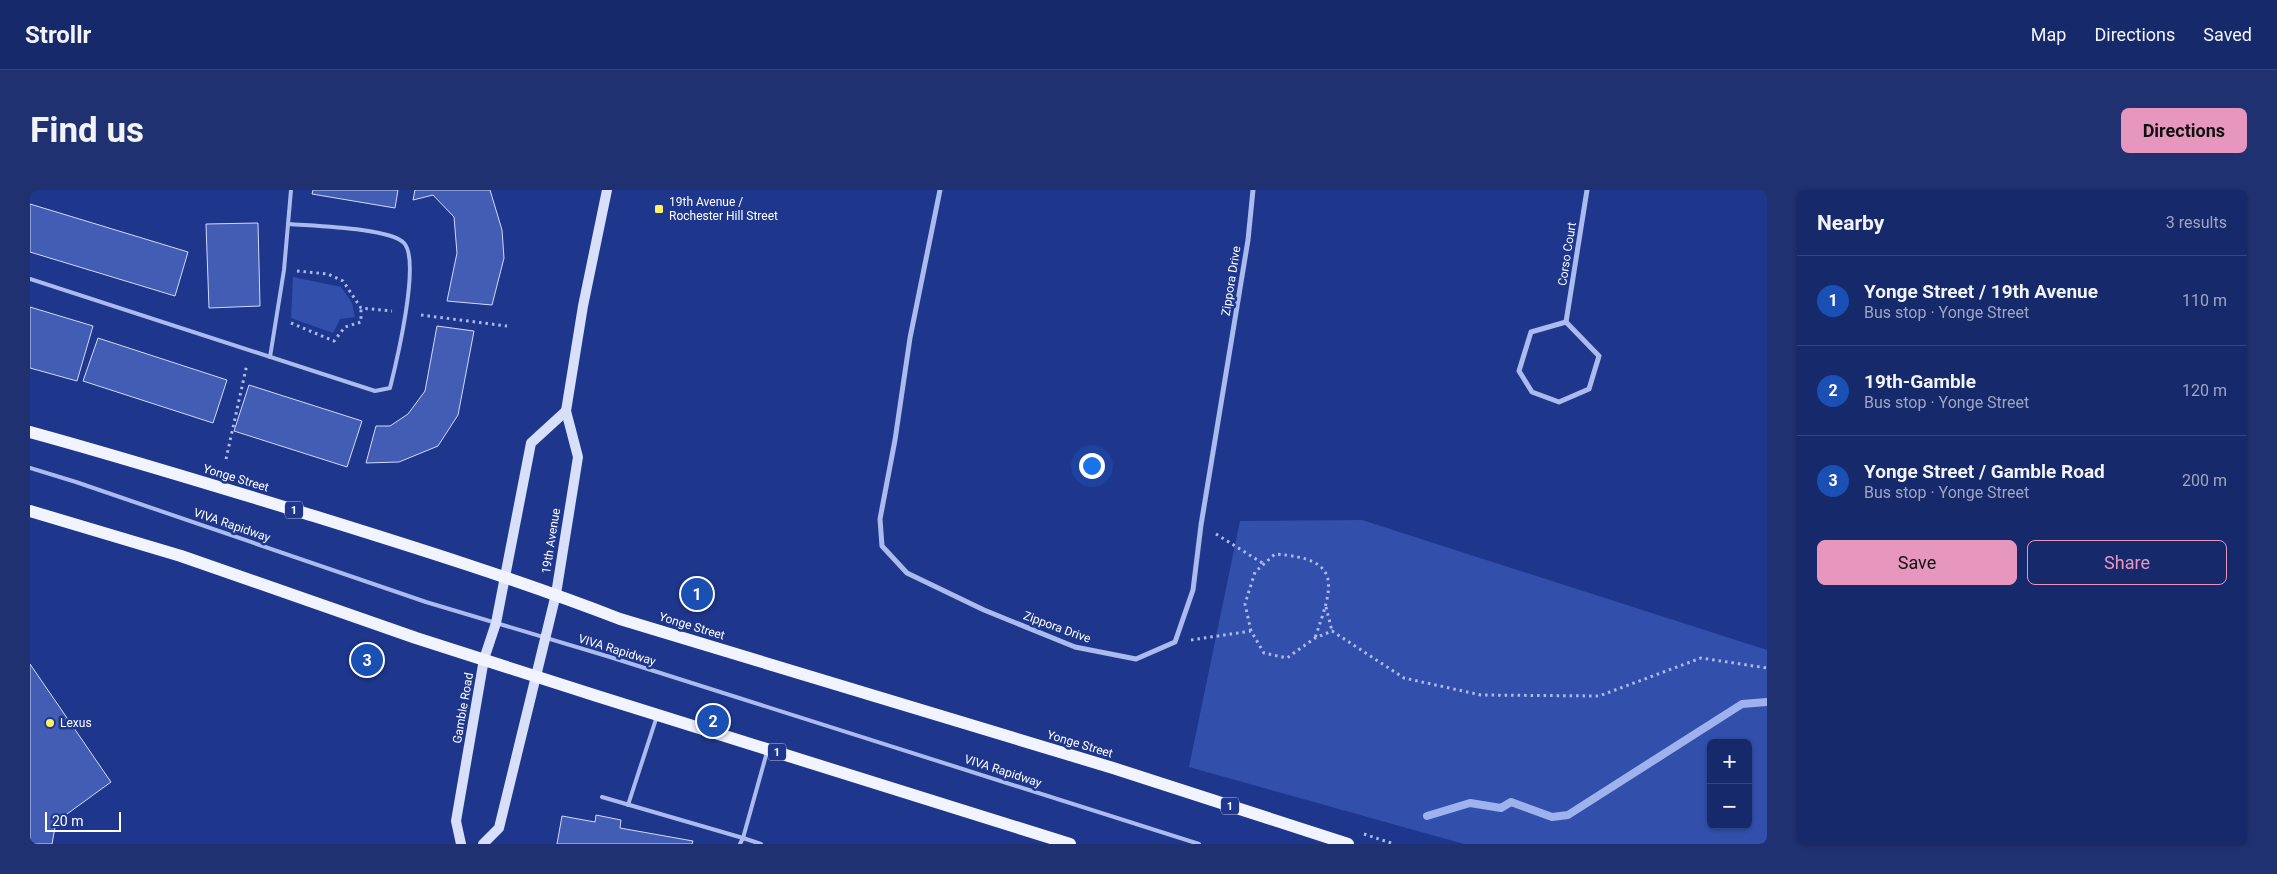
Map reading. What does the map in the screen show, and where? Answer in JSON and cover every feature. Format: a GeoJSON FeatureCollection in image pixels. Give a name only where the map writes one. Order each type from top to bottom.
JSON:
{"type":"FeatureCollection","features":[{"type":"Feature","properties":{"kind":"main road","name":"19th Avenue"},"geometry":{"type":"LineString","coordinates":[[535,675],[546,639],[556,594],[578,457],[566,411],[606,190]]}},
{"type":"Feature","properties":{"kind":"main road"},"geometry":{"type":"LineString","coordinates":[[505,578],[531,443],[566,411]]}},
{"type":"Feature","properties":{"kind":"main road","name":"Yonge Street"},"geometry":{"type":"LineString","coordinates":[[30,432],[129,460],[440,555],[556,594],[620,618],[1113,768],[1348,844]]}},
{"type":"Feature","properties":{"kind":"main road","name":"1"},"geometry":{"type":"LineString","coordinates":[[30,511],[181,556],[416,638],[1070,844]]}},
{"type":"Feature","properties":{"kind":"main road","name":"Gamble Road"},"geometry":{"type":"LineString","coordinates":[[461,844],[456,821],[484,659],[496,623],[505,578]]}},
{"type":"Feature","properties":{"kind":"main road"},"geometry":{"type":"LineString","coordinates":[[483,844],[499,828],[535,675]]}},
{"type":"Feature","properties":{"kind":"street","name":"Zippora Drive"},"geometry":{"type":"LineString","coordinates":[[940,190],[910,338],[895,440],[880,519],[882,546],[907,573],[984,610],[1075,647],[1136,659],[1175,642],[1193,590],[1201,525],[1248,240],[1253,190]]}},
{"type":"Feature","properties":{"kind":"street","name":"Corso Court"},"geometry":{"type":"LineString","coordinates":[[1566,322],[1587,190]]}},
{"type":"Feature","properties":{"kind":"street"},"geometry":{"type":"LineString","coordinates":[[1566,322],[1599,356],[1588,389],[1559,402],[1532,392],[1519,371],[1531,332],[1566,322]]}},
{"type":"Feature","properties":{"kind":"lane"},"geometry":{"type":"LineString","coordinates":[[270,357],[289,224],[291,190]]}},
{"type":"Feature","properties":{"kind":"lane"},"geometry":{"type":"LineString","coordinates":[[30,279],[375,391],[390,388],[400,350],[406,313],[411,257],[404,243],[387,233],[289,224]]}},
{"type":"Feature","properties":{"kind":"lane","name":"VIVA Rapidway"},"geometry":{"type":"LineString","coordinates":[[30,468],[426,602],[610,657],[1200,844]]}},
{"type":"Feature","properties":{"kind":"lane"},"geometry":{"type":"LineString","coordinates":[[628,805],[657,715]]}},
{"type":"Feature","properties":{"kind":"lane"},"geometry":{"type":"LineString","coordinates":[[740,844],[768,750]]}},
{"type":"Feature","properties":{"kind":"lane"},"geometry":{"type":"LineString","coordinates":[[602,797],[761,844]]}},
{"type":"Feature","properties":{"kind":"path"},"geometry":{"type":"LineString","coordinates":[[276,317],[334,341],[345,327],[361,322],[361,308]]}},
{"type":"Feature","properties":{"kind":"path"},"geometry":{"type":"LineString","coordinates":[[226,459],[251,350]]}},
{"type":"Feature","properties":{"kind":"path"},"geometry":{"type":"LineString","coordinates":[[1201,525],[1264,564]]}},
{"type":"Feature","properties":{"kind":"path"},"geometry":{"type":"LineString","coordinates":[[1315,638],[1326,606],[1329,579],[1320,564],[1300,556],[1275,554],[1255,572],[1245,604],[1250,632],[1264,653],[1287,658],[1315,638],[1332,630]]}},
{"type":"Feature","properties":{"kind":"path"},"geometry":{"type":"LineString","coordinates":[[1326,606],[1332,630],[1404,678],[1481,695],[1600,696],[1701,658],[1767,668]]}},
{"type":"Feature","properties":{"kind":"path"},"geometry":{"type":"LineString","coordinates":[[1175,642],[1250,632]]}},
{"type":"Feature","properties":{"kind":"shaded area"},"geometry":{"type":"Polygon","coordinates":[[[293,277],[341,287],[352,303],[355,317],[340,319],[333,333],[291,318],[293,277]]]}},
{"type":"Feature","properties":{"kind":"shaded area"},"geometry":{"type":"Polygon","coordinates":[[[1362,520],[1767,650],[1767,844],[1464,844],[1189,767],[1240,521],[1362,520]]]}},
{"type":"Feature","properties":{"kind":"building"},"geometry":{"type":"Polygon","coordinates":[[[313,190],[398,190],[395,208],[312,194],[313,190]]]}},
{"type":"Feature","properties":{"kind":"building"},"geometry":{"type":"Polygon","coordinates":[[[415,190],[490,190],[502,230],[504,258],[492,305],[447,301],[457,253],[454,217],[433,195],[413,200],[415,190]]]}},
{"type":"Feature","properties":{"kind":"building"},"geometry":{"type":"Polygon","coordinates":[[[30,204],[188,252],[175,296],[30,252],[30,204]]]}},
{"type":"Feature","properties":{"kind":"building"},"geometry":{"type":"Polygon","coordinates":[[[258,223],[260,306],[209,308],[206,224],[258,223]]]}},
{"type":"Feature","properties":{"kind":"building"},"geometry":{"type":"Polygon","coordinates":[[[30,307],[93,326],[77,381],[30,368],[30,307]]]}},
{"type":"Feature","properties":{"kind":"building"},"geometry":{"type":"Polygon","coordinates":[[[437,326],[474,331],[458,415],[438,446],[399,462],[366,463],[376,426],[390,426],[408,414],[425,391],[437,326]]]}},
{"type":"Feature","properties":{"kind":"building"},"geometry":{"type":"Polygon","coordinates":[[[98,338],[227,380],[213,423],[83,381],[98,338]]]}},
{"type":"Feature","properties":{"kind":"building"},"geometry":{"type":"Polygon","coordinates":[[[249,385],[362,421],[347,467],[234,431],[249,385]]]}},
{"type":"Feature","properties":{"kind":"building","name":"Lexus"},"geometry":{"type":"Polygon","coordinates":[[[30,664],[111,782],[56,822],[52,844],[30,844],[30,664]]]}},
{"type":"Feature","properties":{"kind":"building"},"geometry":{"type":"Polygon","coordinates":[[[596,815],[621,820],[620,828],[693,841],[692,844],[557,844],[562,816],[595,822],[596,815]]]}},
{"type":"Feature","properties":{"kind":"waterway"},"geometry":{"type":"LineString","coordinates":[[1427,816],[1470,803],[1501,808],[1511,802],[1552,817],[1568,815],[1742,704],[1767,702]]}},
{"type":"Feature","properties":{"kind":"place","name":"19th Avenue / Rochester Hill Street"},"geometry":{"type":"Point","coordinates":[659,209]}},
{"type":"Feature","properties":{"kind":"place","name":"Yonge Street / 19th Avenue"},"geometry":{"type":"Point","coordinates":[697,594]}},
{"type":"Feature","properties":{"kind":"place","name":"Yonge Street / Gamble Road"},"geometry":{"type":"Point","coordinates":[367,660]}},
{"type":"Feature","properties":{"kind":"place","name":"19th-Gamble"},"geometry":{"type":"Point","coordinates":[713,721]}},
{"type":"Feature","properties":{"kind":"place","name":"Lexus"},"geometry":{"type":"Point","coordinates":[50,723]}}]}
